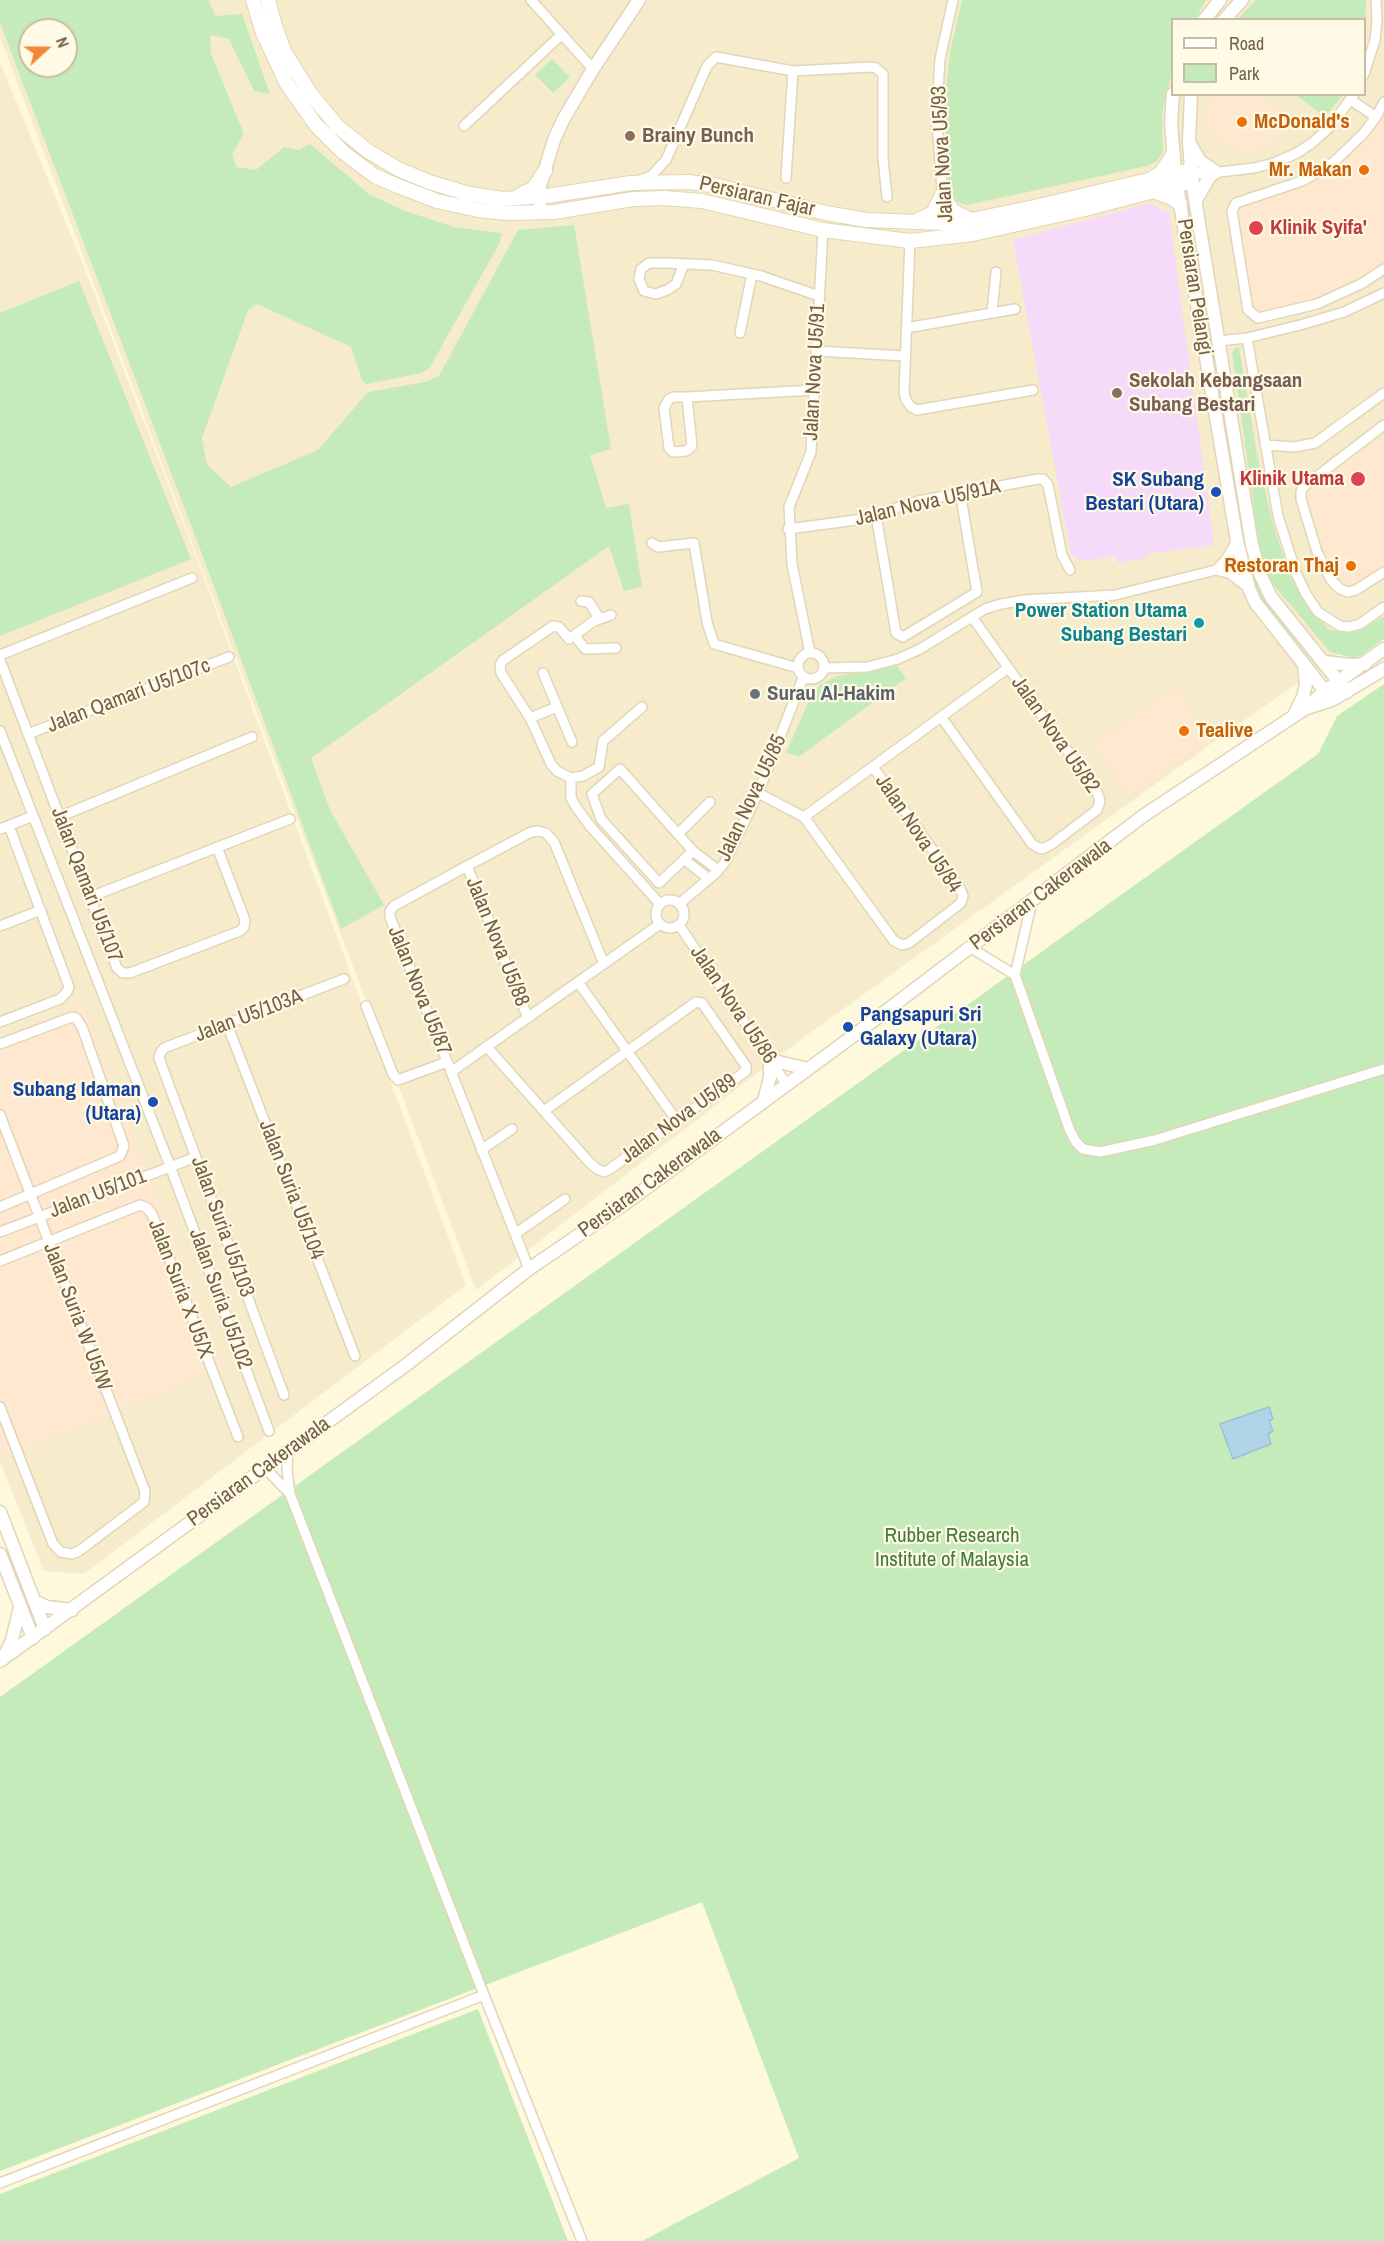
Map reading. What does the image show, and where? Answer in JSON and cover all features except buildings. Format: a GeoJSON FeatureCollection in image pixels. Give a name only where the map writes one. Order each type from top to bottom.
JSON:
{"type":"FeatureCollection","features":[{"type":"Feature","properties":{"kind":"main road","name":"Persiaran Fajar"},"geometry":{"type":"LineString","coordinates":[[268,0],[285,53],[322,110],[339,128],[368,151],[398,169],[429,182],[469,194],[508,199],[556,195],[631,183],[689,182],[718,186],[825,213],[866,220],[945,223],[1151,186]]}},
{"type":"Feature","properties":{"kind":"main road"},"geometry":{"type":"LineString","coordinates":[[253,2],[263,33],[287,84],[316,125],[344,153],[375,176],[437,201],[478,210],[540,213],[633,199],[665,198],[702,201],[823,230],[910,241],[974,234],[1075,211],[1151,186],[1195,175]]}},
{"type":"Feature","properties":{"kind":"main road"},"geometry":{"type":"LineString","coordinates":[[1151,186],[1173,155]]}},
{"type":"Feature","properties":{"kind":"main road"},"geometry":{"type":"LineString","coordinates":[[508,199],[527,193],[534,188],[545,171]]}},
{"type":"Feature","properties":{"kind":"main road"},"geometry":{"type":"LineString","coordinates":[[545,171],[556,195]]}},
{"type":"Feature","properties":{"kind":"main road"},"geometry":{"type":"LineString","coordinates":[[1151,186],[1180,204]]}},
{"type":"Feature","properties":{"kind":"main road"},"geometry":{"type":"LineString","coordinates":[[912,223],[933,213],[942,195],[954,211],[971,220]]}},
{"type":"Feature","properties":{"kind":"street"},"geometry":{"type":"LineString","coordinates":[[531,0],[593,69]]}},
{"type":"Feature","properties":{"kind":"street"},"geometry":{"type":"LineString","coordinates":[[540,213],[540,186],[554,140],[563,120],[593,69],[639,0]]}},
{"type":"Feature","properties":{"kind":"street","name":"Jalan Nova U5/93"},"geometry":{"type":"LineString","coordinates":[[947,238],[937,124],[940,59],[953,0]]}},
{"type":"Feature","properties":{"kind":"street"},"geometry":{"type":"LineString","coordinates":[[1206,18],[1220,0]]}},
{"type":"Feature","properties":{"kind":"street"},"geometry":{"type":"LineString","coordinates":[[1226,18],[1242,0]]}},
{"type":"Feature","properties":{"kind":"street"},"geometry":{"type":"LineString","coordinates":[[1366,71],[1376,40],[1376,0]]}},
{"type":"Feature","properties":{"kind":"street"},"geometry":{"type":"LineString","coordinates":[[464,126],[561,35]]}},
{"type":"Feature","properties":{"kind":"street"},"geometry":{"type":"LineString","coordinates":[[631,183],[651,176],[666,160],[707,66],[716,57],[793,71],[876,68],[883,74],[883,159],[887,197]]}},
{"type":"Feature","properties":{"kind":"street"},"geometry":{"type":"LineString","coordinates":[[786,178],[793,71]]}},
{"type":"Feature","properties":{"kind":"street","name":"Persiaran Pelangi"},"geometry":{"type":"LineString","coordinates":[[1173,96],[1171,122],[1176,179],[1237,541],[1249,588],[1263,614],[1328,695]]}},
{"type":"Feature","properties":{"kind":"street","name":"Persiaran Pelangi"},"geometry":{"type":"LineString","coordinates":[[1191,96],[1189,142],[1195,175],[1196,200],[1252,545],[1260,574],[1271,597],[1347,692]]}},
{"type":"Feature","properties":{"kind":"street"},"geometry":{"type":"LineString","coordinates":[[1195,175],[1254,168],[1274,163],[1297,153],[1331,126],[1353,97],[1376,117]]}},
{"type":"Feature","properties":{"kind":"street"},"geometry":{"type":"LineString","coordinates":[[1384,102],[1364,133],[1335,161],[1302,181],[1236,203],[1232,211],[1248,310],[1258,318],[1317,304],[1361,284],[1384,269]]}},
{"type":"Feature","properties":{"kind":"street"},"geometry":{"type":"LineString","coordinates":[[1189,142],[1200,161],[1216,172]]}},
{"type":"Feature","properties":{"kind":"street"},"geometry":{"type":"LineString","coordinates":[[666,160],[668,173],[689,182]]}},
{"type":"Feature","properties":{"kind":"street"},"geometry":{"type":"LineString","coordinates":[[1196,200],[1210,176],[1216,172]]}},
{"type":"Feature","properties":{"kind":"street","name":"Jalan Nova U5/91"},"geometry":{"type":"LineString","coordinates":[[810,653],[792,564],[788,529],[789,507],[811,452],[823,230]]}},
{"type":"Feature","properties":{"kind":"street"},"geometry":{"type":"LineString","coordinates":[[910,241],[904,392],[906,400],[916,410],[1033,390]]}},
{"type":"Feature","properties":{"kind":"street"},"geometry":{"type":"LineString","coordinates":[[684,264],[676,284],[656,294],[644,291],[639,279],[641,269],[649,262],[712,265],[752,274],[819,296]]}},
{"type":"Feature","properties":{"kind":"street"},"geometry":{"type":"LineString","coordinates":[[992,313],[996,272]]}},
{"type":"Feature","properties":{"kind":"street"},"geometry":{"type":"LineString","coordinates":[[740,333],[752,274]]}},
{"type":"Feature","properties":{"kind":"street"},"geometry":{"type":"LineString","coordinates":[[1218,341],[1247,338],[1344,312],[1384,293]]}},
{"type":"Feature","properties":{"kind":"street"},"geometry":{"type":"LineString","coordinates":[[906,328],[1015,309]]}},
{"type":"Feature","properties":{"kind":"street"},"geometry":{"type":"LineString","coordinates":[[1247,338],[1278,516],[1296,573],[1318,612],[1329,621],[1349,627],[1360,624],[1384,607]]}},
{"type":"Feature","properties":{"kind":"street"},"geometry":{"type":"LineString","coordinates":[[816,351],[905,356]]}},
{"type":"Feature","properties":{"kind":"street"},"geometry":{"type":"LineString","coordinates":[[687,397],[692,446],[686,451],[673,452],[669,448],[664,404],[669,399],[687,397],[814,390]]}},
{"type":"Feature","properties":{"kind":"street"},"geometry":{"type":"LineString","coordinates":[[1265,445],[1295,447],[1315,443],[1384,393]]}},
{"type":"Feature","properties":{"kind":"street"},"geometry":{"type":"LineString","coordinates":[[1384,426],[1303,487],[1301,492],[1301,499],[1317,552],[1331,580],[1340,589],[1348,592],[1356,590],[1384,572]]}},
{"type":"Feature","properties":{"kind":"street","name":"Jalan Nova U5/91A"},"geometry":{"type":"LineString","coordinates":[[788,529],[831,525],[876,515],[918,501],[1038,478],[1046,482],[1050,490],[1062,555],[1070,570]]}},
{"type":"Feature","properties":{"kind":"street"},"geometry":{"type":"LineString","coordinates":[[876,515],[896,633],[900,637],[907,635],[977,592],[960,492]]}},
{"type":"Feature","properties":{"kind":"street"},"geometry":{"type":"LineString","coordinates":[[1216,570],[1225,561],[1237,541]]}},
{"type":"Feature","properties":{"kind":"street"},"geometry":{"type":"LineString","coordinates":[[652,543],[658,547],[694,543],[707,622],[714,644],[798,668],[804,678],[809,680],[818,678],[824,668]]}},
{"type":"Feature","properties":{"kind":"street"},"geometry":{"type":"LineString","coordinates":[[824,668],[867,667],[898,659],[920,649],[985,609],[1001,604],[1033,599],[1115,595],[1216,570],[1229,573],[1249,588]]}},
{"type":"Feature","properties":{"kind":"street"},"geometry":{"type":"LineString","coordinates":[[0,655],[192,578]]}},
{"type":"Feature","properties":{"kind":"street"},"geometry":{"type":"LineString","coordinates":[[581,601],[589,602],[599,618]]}},
{"type":"Feature","properties":{"kind":"street"},"geometry":{"type":"LineString","coordinates":[[611,615],[599,618],[569,639],[559,627],[553,626],[502,661],[501,673],[530,718],[550,764],[557,771],[571,778],[583,776],[598,767],[603,741],[642,707]]}},
{"type":"Feature","properties":{"kind":"street","name":"Jalan Nova U5/82"},"geometry":{"type":"LineString","coordinates":[[942,718],[1032,844],[1042,849],[1052,844],[1097,810],[1099,796],[972,617]]}},
{"type":"Feature","properties":{"kind":"street"},"geometry":{"type":"LineString","coordinates":[[575,636],[585,649],[616,648]]}},
{"type":"Feature","properties":{"kind":"street","name":"Persiaran Cakerawala"},"geometry":{"type":"LineString","coordinates":[[1328,695],[1338,681],[1384,649]]}},
{"type":"Feature","properties":{"kind":"street"},"geometry":{"type":"LineString","coordinates":[[798,668],[802,656],[810,653],[820,657],[824,668]]}},
{"type":"Feature","properties":{"kind":"street","name":"Jalan Qamari U5/107c"},"geometry":{"type":"LineString","coordinates":[[28,734],[230,657]]}},
{"type":"Feature","properties":{"kind":"street","name":"Jalan Qamari U5/107"},"geometry":{"type":"LineString","coordinates":[[0,660],[117,968],[123,973],[130,973],[240,931],[244,927],[245,920],[218,847]]}},
{"type":"Feature","properties":{"kind":"street"},"geometry":{"type":"LineString","coordinates":[[1324,662],[1351,665],[1365,663]]}},
{"type":"Feature","properties":{"kind":"street"},"geometry":{"type":"LineString","coordinates":[[1298,712],[1306,684],[1304,664]]}},
{"type":"Feature","properties":{"kind":"street"},"geometry":{"type":"LineString","coordinates":[[804,817],[1008,668]]}},
{"type":"Feature","properties":{"kind":"street","name":"Persiaran Cakerawala"},"geometry":{"type":"LineString","coordinates":[[1,1660],[406,1365],[529,1269],[630,1200],[787,1085],[1143,816],[1298,712],[1328,695],[1347,692],[1384,669]]}},
{"type":"Feature","properties":{"kind":"street"},"geometry":{"type":"LineString","coordinates":[[543,673],[572,742]]}},
{"type":"Feature","properties":{"kind":"street","name":"Jalan Nova U5/85"},"geometry":{"type":"LineString","coordinates":[[679,904],[725,862],[758,794],[804,678]]}},
{"type":"Feature","properties":{"kind":"street"},"geometry":{"type":"LineString","coordinates":[[530,718],[557,706]]}},
{"type":"Feature","properties":{"kind":"street","name":"Jalan Suria U5/102"},"geometry":{"type":"LineString","coordinates":[[0,731],[170,1166],[268,1431]]}},
{"type":"Feature","properties":{"kind":"street"},"geometry":{"type":"LineString","coordinates":[[59,817],[252,737]]}},
{"type":"Feature","properties":{"kind":"street","name":"Jalan Nova U5/84"},"geometry":{"type":"LineString","coordinates":[[758,794],[804,817],[894,941],[902,945],[960,903],[963,896],[960,888],[873,767]]}},
{"type":"Feature","properties":{"kind":"street"},"geometry":{"type":"LineString","coordinates":[[693,851],[659,883],[601,819],[592,794],[620,769],[693,851],[718,870]]}},
{"type":"Feature","properties":{"kind":"street"},"geometry":{"type":"LineString","coordinates":[[571,778],[571,798],[576,807],[590,826],[660,904]]}},
{"type":"Feature","properties":{"kind":"street"},"geometry":{"type":"LineString","coordinates":[[678,834],[710,802]]}},
{"type":"Feature","properties":{"kind":"street"},"geometry":{"type":"LineString","coordinates":[[0,1022],[60,999],[68,992],[68,982],[41,910],[4,827],[33,816]]}},
{"type":"Feature","properties":{"kind":"street"},"geometry":{"type":"LineString","coordinates":[[90,897],[290,819]]}},
{"type":"Feature","properties":{"kind":"street","name":"Jalan Nova U5/87"},"geometry":{"type":"LineString","coordinates":[[529,1269],[389,914],[394,906],[531,832],[538,831],[546,833],[554,842],[604,963]]}},
{"type":"Feature","properties":{"kind":"street"},"geometry":{"type":"LineString","coordinates":[[685,860],[709,879]]}},
{"type":"Feature","properties":{"kind":"street","name":"Jalan Nova U5/88"},"geometry":{"type":"LineString","coordinates":[[467,866],[528,1018]]}},
{"type":"Feature","properties":{"kind":"street"},"geometry":{"type":"LineString","coordinates":[[671,900],[679,904],[684,917],[679,925],[671,928],[660,924],[656,916],[660,904],[671,900]]}},
{"type":"Feature","properties":{"kind":"street"},"geometry":{"type":"LineString","coordinates":[[1032,901],[1015,975],[1070,1131],[1083,1149],[1110,1150],[1155,1140],[1384,1069]]}},
{"type":"Feature","properties":{"kind":"street"},"geometry":{"type":"LineString","coordinates":[[0,926],[41,910]]}},
{"type":"Feature","properties":{"kind":"street"},"geometry":{"type":"LineString","coordinates":[[366,1006],[393,1074],[398,1080],[449,1067],[487,1047],[660,924]]}},
{"type":"Feature","properties":{"kind":"street","name":"Jalan Nova U5/86"},"geometry":{"type":"LineString","coordinates":[[679,925],[787,1085]]}},
{"type":"Feature","properties":{"kind":"street"},"geometry":{"type":"LineString","coordinates":[[971,948],[1015,975]]}},
{"type":"Feature","properties":{"kind":"street","name":"Jalan U5/103A"},"geometry":{"type":"LineString","coordinates":[[159,1058],[164,1048],[344,979]]}},
{"type":"Feature","properties":{"kind":"street"},"geometry":{"type":"LineString","coordinates":[[578,982],[677,1121]]}},
{"type":"Feature","properties":{"kind":"street","name":"Jalan Nova U5/89"},"geometry":{"type":"LineString","coordinates":[[487,1047],[544,1111],[591,1163],[604,1172],[746,1071],[745,1062],[702,1003],[696,1002],[544,1111]]}},
{"type":"Feature","properties":{"kind":"street"},"geometry":{"type":"LineString","coordinates":[[0,1044],[72,1017],[76,1018],[82,1027],[123,1140],[123,1151],[120,1156],[31,1196],[0,1207]]}},
{"type":"Feature","properties":{"kind":"street","name":"Jalan Suria U5/104"},"geometry":{"type":"LineString","coordinates":[[227,1024],[355,1356]]}},
{"type":"Feature","properties":{"kind":"street","name":"Jalan Suria U5/103"},"geometry":{"type":"LineString","coordinates":[[159,1058],[284,1395]]}},
{"type":"Feature","properties":{"kind":"street"},"geometry":{"type":"LineString","coordinates":[[764,1101],[770,1077],[770,1059],[808,1069]]}},
{"type":"Feature","properties":{"kind":"street","name":"Jalan Suria W U5/W"},"geometry":{"type":"LineString","coordinates":[[0,1115],[145,1491],[146,1499],[79,1551],[66,1554],[56,1549],[0,1407]]}},
{"type":"Feature","properties":{"kind":"street"},"geometry":{"type":"LineString","coordinates":[[481,1150],[512,1129]]}},
{"type":"Feature","properties":{"kind":"street","name":"Jalan U5/101"},"geometry":{"type":"LineString","coordinates":[[0,1232],[196,1157]]}},
{"type":"Feature","properties":{"kind":"street"},"geometry":{"type":"LineString","coordinates":[[515,1234],[565,1199]]}},
{"type":"Feature","properties":{"kind":"street","name":"Jalan Suria X U5/X"},"geometry":{"type":"LineString","coordinates":[[49,1242],[140,1205],[147,1208],[152,1214],[238,1437]]}},
{"type":"Feature","properties":{"kind":"street"},"geometry":{"type":"LineString","coordinates":[[0,1261],[49,1242]]}},
{"type":"Feature","properties":{"kind":"street"},"geometry":{"type":"LineString","coordinates":[[288,1452],[287,1470],[290,1494],[582,2241]]}},
{"type":"Feature","properties":{"kind":"street"},"geometry":{"type":"LineString","coordinates":[[265,1468],[290,1494]]}},
{"type":"Feature","properties":{"kind":"street"},"geometry":{"type":"LineString","coordinates":[[0,1512],[45,1629]]}},
{"type":"Feature","properties":{"kind":"street"},"geometry":{"type":"LineString","coordinates":[[0,1554],[33,1638]]}},
{"type":"Feature","properties":{"kind":"street"},"geometry":{"type":"LineString","coordinates":[[34,1601],[56,1609],[72,1610]]}},
{"type":"Feature","properties":{"kind":"street"},"geometry":{"type":"LineString","coordinates":[[1,1660],[12,1640],[20,1606]]}},
{"type":"Feature","properties":{"kind":"street"},"geometry":{"type":"LineString","coordinates":[[0,2183],[484,1995]]}},
{"type":"Feature","properties":{"kind":"shaded area"},"geometry":{"type":"Polygon","coordinates":[[[0,0],[1384,0],[1384,623],[1236,726],[803,1038],[476,1290],[0,37],[0,0]]]}},
{"type":"Feature","properties":{"kind":"shaded area"},"geometry":{"type":"Polygon","coordinates":[[[0,62],[86,272],[197,559],[466,1285],[84,1574],[44,1571],[0,1462],[0,62]]]}},
{"type":"Feature","properties":{"kind":"shaded area"},"geometry":{"type":"Polygon","coordinates":[[[1215,96],[1260,96],[1293,120],[1266,148],[1248,157],[1208,131],[1204,112],[1215,96]]]}},
{"type":"Feature","properties":{"kind":"shaded area"},"geometry":{"type":"Polygon","coordinates":[[[1384,111],[1384,260],[1369,272],[1313,299],[1261,313],[1254,307],[1238,209],[1311,183],[1332,171],[1373,131],[1384,111]]]}},
{"type":"Feature","properties":{"kind":"shaded area","name":"Sekolah Kebangsaan Subang Bestari"},"geometry":{"type":"Polygon","coordinates":[[[1150,203],[1169,213],[1214,545],[1147,554],[1147,558],[1117,563],[1116,556],[1080,561],[1071,554],[1013,240],[1150,203]]]}},
{"type":"Feature","properties":{"kind":"shaded area"},"geometry":{"type":"Polygon","coordinates":[[[1384,437],[1384,565],[1363,580],[1351,584],[1341,579],[1323,548],[1308,495],[1315,487],[1384,437]]]}},
{"type":"Feature","properties":{"kind":"shaded area"},"geometry":{"type":"Polygon","coordinates":[[[1175,687],[1211,737],[1130,797],[1094,745],[1175,687]]]}},
{"type":"Feature","properties":{"kind":"shaded area"},"geometry":{"type":"Polygon","coordinates":[[[83,1005],[225,1368],[4,1457],[0,1448],[0,1037],[83,1005]]]}},
{"type":"Feature","properties":{"kind":"green space"},"geometry":{"type":"Polygon","coordinates":[[[0,0],[208,0],[216,16],[242,14],[270,94],[254,91],[229,39],[210,35],[211,54],[244,134],[232,154],[236,167],[256,170],[284,147],[299,150],[310,144],[369,194],[402,210],[454,227],[502,233],[499,244],[430,367],[422,373],[367,384],[363,382],[351,347],[257,304],[248,310],[202,438],[207,465],[231,487],[318,450],[368,392],[425,382],[439,376],[518,230],[574,225],[611,449],[590,455],[606,508],[629,504],[642,587],[624,591],[609,546],[311,758],[330,810],[384,905],[341,929],[202,554],[21,78],[78,78],[78,18],[18,18],[18,70],[0,23],[0,0]]]}},
{"type":"Feature","properties":{"kind":"green space"},"geometry":{"type":"Polygon","coordinates":[[[962,0],[1206,0],[1196,18],[1171,18],[1171,75],[1162,114],[1163,152],[1157,161],[1147,166],[967,205],[957,202],[949,192],[944,106],[950,53],[962,0]]]}},
{"type":"Feature","properties":{"kind":"green space"},"geometry":{"type":"Polygon","coordinates":[[[1256,0],[1366,0],[1365,18],[1239,18],[1256,0]]]}},
{"type":"Feature","properties":{"kind":"green space"},"geometry":{"type":"Polygon","coordinates":[[[552,59],[570,77],[553,93],[535,75],[552,59]]]}},
{"type":"Feature","properties":{"kind":"green space"},"geometry":{"type":"Polygon","coordinates":[[[1297,96],[1342,96],[1325,117],[1297,96]]]}},
{"type":"Feature","properties":{"kind":"green space"},"geometry":{"type":"Polygon","coordinates":[[[1185,196],[1189,196],[1242,521],[1239,521],[1185,196]]]}},
{"type":"Feature","properties":{"kind":"green space"},"geometry":{"type":"Polygon","coordinates":[[[79,281],[191,559],[0,636],[0,313],[79,281]]]}},
{"type":"Feature","properties":{"kind":"green space"},"geometry":{"type":"Polygon","coordinates":[[[1239,347],[1257,454],[1271,517],[1289,574],[1311,609],[1329,630],[1360,631],[1384,616],[1384,639],[1361,656],[1353,658],[1330,652],[1268,578],[1259,544],[1232,352],[1239,347]]]}},
{"type":"Feature","properties":{"kind":"green space"},"geometry":{"type":"Polygon","coordinates":[[[1244,527],[1252,567],[1265,600],[1328,677],[1327,679],[1262,601],[1254,585],[1240,528],[1244,527]]]}},
{"type":"Feature","properties":{"kind":"green space"},"geometry":{"type":"Polygon","coordinates":[[[897,666],[906,678],[800,756],[786,753],[814,689],[837,676],[897,666]]]}},
{"type":"Feature","properties":{"kind":"green space","name":"Rubber Research Institute of Malaysia"},"geometry":{"type":"Polygon","coordinates":[[[1384,684],[1384,2241],[642,2241],[799,2158],[702,1902],[0,2171],[0,1697],[1318,754],[1337,716],[1384,684]]]}},
{"type":"Feature","properties":{"kind":"green space"},"geometry":{"type":"Polygon","coordinates":[[[478,2009],[568,2241],[0,2241],[0,2194],[478,2009]]]}},
{"type":"Feature","properties":{"kind":"water"},"geometry":{"type":"Polygon","coordinates":[[[1269,1407],[1273,1419],[1269,1421],[1273,1431],[1268,1434],[1271,1444],[1233,1459],[1220,1424],[1269,1407]]]}},
{"type":"Feature","properties":{"kind":"place","name":"McDonald's"},"geometry":{"type":"Point","coordinates":[1242,122]}},
{"type":"Feature","properties":{"kind":"place","name":"Brainy Bunch"},"geometry":{"type":"Point","coordinates":[630,136]}},
{"type":"Feature","properties":{"kind":"place","name":"Mr. Makan"},"geometry":{"type":"Point","coordinates":[1364,170]}},
{"type":"Feature","properties":{"kind":"place","name":"Klinik Syifa'"},"geometry":{"type":"Point","coordinates":[1256,228]}},
{"type":"Feature","properties":{"kind":"place","name":"Sekolah Kebangsaan Subang Bestari"},"geometry":{"type":"Point","coordinates":[1117,393]}},
{"type":"Feature","properties":{"kind":"place","name":"Klinik Utama"},"geometry":{"type":"Point","coordinates":[1358,479]}},
{"type":"Feature","properties":{"kind":"place","name":"SK Subang Bestari (Utara)"},"geometry":{"type":"Point","coordinates":[1216,492]}},
{"type":"Feature","properties":{"kind":"place","name":"Restoran Thaj"},"geometry":{"type":"Point","coordinates":[1351,566]}},
{"type":"Feature","properties":{"kind":"place","name":"Power Station Utama Subang Bestari"},"geometry":{"type":"Point","coordinates":[1199,623]}},
{"type":"Feature","properties":{"kind":"place","name":"Surau Al-Hakim"},"geometry":{"type":"Point","coordinates":[755,694]}},
{"type":"Feature","properties":{"kind":"place","name":"Tealive"},"geometry":{"type":"Point","coordinates":[1184,731]}},
{"type":"Feature","properties":{"kind":"place","name":"Pangsapuri Sri Galaxy (Utara)"},"geometry":{"type":"Point","coordinates":[848,1027]}},
{"type":"Feature","properties":{"kind":"place","name":"Subang Idaman (Utara)"},"geometry":{"type":"Point","coordinates":[153,1102]}}]}
